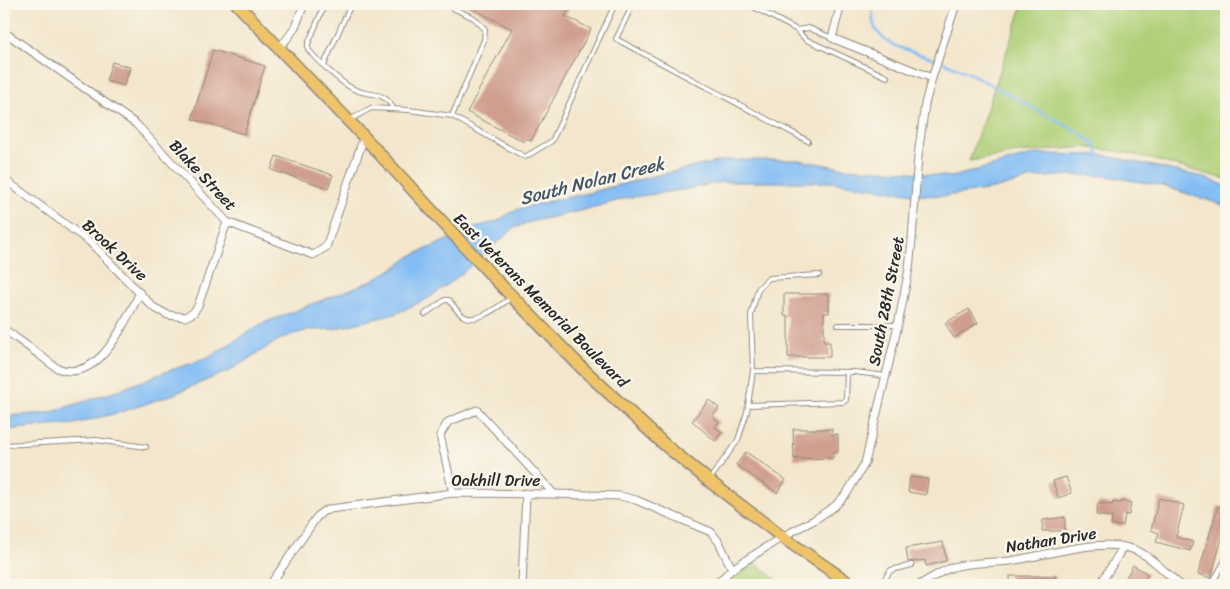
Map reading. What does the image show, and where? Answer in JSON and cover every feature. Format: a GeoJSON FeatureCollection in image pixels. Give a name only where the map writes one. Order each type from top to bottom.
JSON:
{"type":"FeatureCollection","features":[{"type":"Feature","properties":{"kind":"main road","name":"East Veterans Memorial Boulevard"},"geometry":{"type":"LineString","coordinates":[[237,4],[364,137],[495,279],[582,368],[708,481],[782,537],[852,585]]}},
{"type":"Feature","properties":{"kind":"street"},"geometry":{"type":"LineString","coordinates":[[278,48],[289,38],[297,25],[304,4]]}},
{"type":"Feature","properties":{"kind":"street"},"geometry":{"type":"LineString","coordinates":[[840,4],[832,38],[932,78]]}},
{"type":"Feature","properties":{"kind":"street","name":"South 28th Street"},"geometry":{"type":"LineString","coordinates":[[715,585],[732,569],[834,506],[848,493],[865,463],[898,325],[911,253],[923,116],[932,78],[956,4]]}},
{"type":"Feature","properties":{"kind":"street","name":"Blake Street"},"geometry":{"type":"LineString","coordinates":[[4,32],[136,124],[227,222],[313,255],[326,247],[364,137]]}},
{"type":"Feature","properties":{"kind":"street","name":"Brook Drive"},"geometry":{"type":"LineString","coordinates":[[4,179],[92,243],[153,307],[168,315],[185,317],[193,313],[198,306],[227,222]]}},
{"type":"Feature","properties":{"kind":"street"},"geometry":{"type":"LineString","coordinates":[[4,329],[56,367],[70,371],[84,370],[96,362],[111,345],[140,293]]}},
{"type":"Feature","properties":{"kind":"street"},"geometry":{"type":"LineString","coordinates":[[453,493],[440,435],[448,422],[477,410],[554,494]]}},
{"type":"Feature","properties":{"kind":"street","name":"Oakhill Drive"},"geometry":{"type":"LineString","coordinates":[[270,585],[322,512],[330,509],[453,493],[620,496],[636,500],[710,532],[719,542],[732,569]]}},
{"type":"Feature","properties":{"kind":"street"},"geometry":{"type":"LineString","coordinates":[[522,585],[526,493]]}},
{"type":"Feature","properties":{"kind":"street","name":"Nathan Drive"},"geometry":{"type":"LineString","coordinates":[[919,585],[951,568],[970,563],[1009,561],[1095,546],[1123,547],[1134,550],[1147,557],[1180,585]]}},
{"type":"Feature","properties":{"kind":"street"},"geometry":{"type":"LineString","coordinates":[[1100,585],[1123,547]]}},
{"type":"Feature","properties":{"kind":"lane"},"geometry":{"type":"LineString","coordinates":[[326,4],[308,44],[308,49],[324,65],[355,90],[376,94],[388,99],[392,108]]}},
{"type":"Feature","properties":{"kind":"lane"},"geometry":{"type":"LineString","coordinates":[[324,65],[350,4]]}},
{"type":"Feature","properties":{"kind":"lane"},"geometry":{"type":"LineString","coordinates":[[444,4],[474,18],[485,29],[484,40],[452,116]]}},
{"type":"Feature","properties":{"kind":"lane"},"geometry":{"type":"LineString","coordinates":[[348,121],[371,108],[392,108],[452,116],[525,157],[552,141],[615,4]]}},
{"type":"Feature","properties":{"kind":"lane"},"geometry":{"type":"LineString","coordinates":[[633,4],[616,39],[808,141]]}},
{"type":"Feature","properties":{"kind":"lane"},"geometry":{"type":"LineString","coordinates":[[748,4],[797,30],[806,38],[886,77]]}},
{"type":"Feature","properties":{"kind":"lane"},"geometry":{"type":"LineString","coordinates":[[797,30],[809,28],[832,38]]}},
{"type":"Feature","properties":{"kind":"lane"},"geometry":{"type":"LineString","coordinates":[[708,481],[738,440],[748,405],[753,370],[752,315],[758,289],[769,278],[819,275]]}},
{"type":"Feature","properties":{"kind":"lane"},"geometry":{"type":"LineString","coordinates":[[425,314],[445,300],[449,300],[463,317],[481,316],[489,313],[512,296]]}},
{"type":"Feature","properties":{"kind":"lane"},"geometry":{"type":"LineString","coordinates":[[838,325],[898,325]]}},
{"type":"Feature","properties":{"kind":"lane"},"geometry":{"type":"LineString","coordinates":[[753,370],[847,372],[886,376]]}},
{"type":"Feature","properties":{"kind":"lane"},"geometry":{"type":"LineString","coordinates":[[748,405],[843,402],[848,395],[847,372]]}},
{"type":"Feature","properties":{"kind":"lane"},"geometry":{"type":"LineString","coordinates":[[4,445],[96,440],[146,447]]}},
{"type":"Feature","properties":{"kind":"lane"},"geometry":{"type":"LineString","coordinates":[[1210,585],[1226,558]]}},
{"type":"Feature","properties":{"kind":"lane"},"geometry":{"type":"LineString","coordinates":[[880,585],[891,570],[912,565]]}},
{"type":"Feature","properties":{"kind":"green space"},"geometry":{"type":"Polygon","coordinates":[[[1023,4],[1226,4],[1226,179],[1128,153],[1084,147],[1018,153],[969,161],[1023,4]]]}},
{"type":"Feature","properties":{"kind":"green space"},"geometry":{"type":"Polygon","coordinates":[[[756,563],[783,585],[727,585],[738,574],[756,563]]]}},
{"type":"Feature","properties":{"kind":"water"},"geometry":{"type":"Polygon","coordinates":[[[1036,154],[1103,155],[1203,177],[1226,186],[1226,206],[1163,186],[1107,176],[1072,175],[1033,178],[993,189],[945,196],[920,195],[832,182],[721,182],[627,198],[530,222],[514,228],[459,276],[429,298],[395,314],[333,329],[309,330],[293,334],[277,341],[229,371],[169,396],[121,412],[74,424],[4,430],[4,416],[48,413],[114,392],[208,358],[261,324],[369,282],[411,256],[479,226],[496,222],[513,211],[536,204],[725,160],[799,160],[843,168],[902,171],[952,177],[1036,154]]]}},
{"type":"Feature","properties":{"kind":"building"},"geometry":{"type":"Polygon","coordinates":[[[464,4],[572,4],[565,16],[591,29],[531,141],[526,138],[524,142],[467,112],[512,29],[464,4]]]}},
{"type":"Feature","properties":{"kind":"building"},"geometry":{"type":"Polygon","coordinates":[[[213,50],[265,66],[244,134],[192,119],[213,50]]]}},
{"type":"Feature","properties":{"kind":"building"},"geometry":{"type":"Polygon","coordinates":[[[112,62],[130,67],[124,86],[106,81],[112,62]]]}},
{"type":"Feature","properties":{"kind":"building"},"geometry":{"type":"Polygon","coordinates":[[[276,156],[333,175],[328,188],[271,170],[276,156]]]}},
{"type":"Feature","properties":{"kind":"building"},"geometry":{"type":"Polygon","coordinates":[[[784,294],[829,294],[829,313],[824,313],[824,342],[830,342],[830,357],[788,357],[788,316],[784,316],[784,294]]]}},
{"type":"Feature","properties":{"kind":"building"},"geometry":{"type":"Polygon","coordinates":[[[969,309],[978,323],[954,338],[945,323],[969,309]]]}},
{"type":"Feature","properties":{"kind":"building"},"geometry":{"type":"Polygon","coordinates":[[[709,400],[719,408],[712,416],[719,422],[715,427],[722,432],[715,441],[692,421],[709,400]]]}},
{"type":"Feature","properties":{"kind":"building"},"geometry":{"type":"Polygon","coordinates":[[[793,429],[832,429],[832,435],[838,434],[838,452],[833,452],[833,458],[794,459],[793,429]]]}},
{"type":"Feature","properties":{"kind":"building"},"geometry":{"type":"Polygon","coordinates":[[[746,452],[786,480],[777,493],[736,465],[746,452]]]}},
{"type":"Feature","properties":{"kind":"building"},"geometry":{"type":"Polygon","coordinates":[[[910,477],[928,479],[926,495],[908,492],[910,477]]]}},
{"type":"Feature","properties":{"kind":"building"},"geometry":{"type":"Polygon","coordinates":[[[1066,477],[1072,493],[1058,498],[1053,481],[1066,477]]]}},
{"type":"Feature","properties":{"kind":"building"},"geometry":{"type":"Polygon","coordinates":[[[1159,498],[1184,505],[1176,537],[1193,542],[1190,551],[1156,542],[1159,533],[1151,530],[1159,498]]]}},
{"type":"Feature","properties":{"kind":"building"},"geometry":{"type":"Polygon","coordinates":[[[1121,501],[1131,503],[1129,515],[1125,514],[1123,526],[1111,525],[1112,517],[1096,515],[1098,503],[1112,505],[1113,502],[1121,503],[1121,501]]]}},
{"type":"Feature","properties":{"kind":"building"},"geometry":{"type":"Polygon","coordinates":[[[1218,506],[1226,508],[1226,524],[1211,578],[1198,574],[1218,506]]]}},
{"type":"Feature","properties":{"kind":"building"},"geometry":{"type":"Polygon","coordinates":[[[1065,517],[1065,531],[1042,531],[1043,520],[1065,517]]]}},
{"type":"Feature","properties":{"kind":"building"},"geometry":{"type":"Polygon","coordinates":[[[943,542],[946,561],[926,566],[925,560],[908,562],[906,548],[943,542]]]}},
{"type":"Feature","properties":{"kind":"building"},"geometry":{"type":"Polygon","coordinates":[[[1133,565],[1148,574],[1142,585],[1122,585],[1133,565]]]}},
{"type":"Feature","properties":{"kind":"building"},"geometry":{"type":"Polygon","coordinates":[[[1010,576],[1055,576],[1055,585],[1010,585],[1010,576]]]}},
{"type":"Feature","properties":{"kind":"waterway"},"geometry":{"type":"LineString","coordinates":[[874,4],[873,17],[875,28],[881,36],[899,47],[932,58]]}},
{"type":"Feature","properties":{"kind":"waterway"},"geometry":{"type":"LineString","coordinates":[[944,62],[971,74],[1080,133],[1095,145],[1100,157]]}},
{"type":"Feature","properties":{"kind":"water label","name":"South Nolan Creek"},"geometry":{"type":"Point","coordinates":[592,181]}}]}
